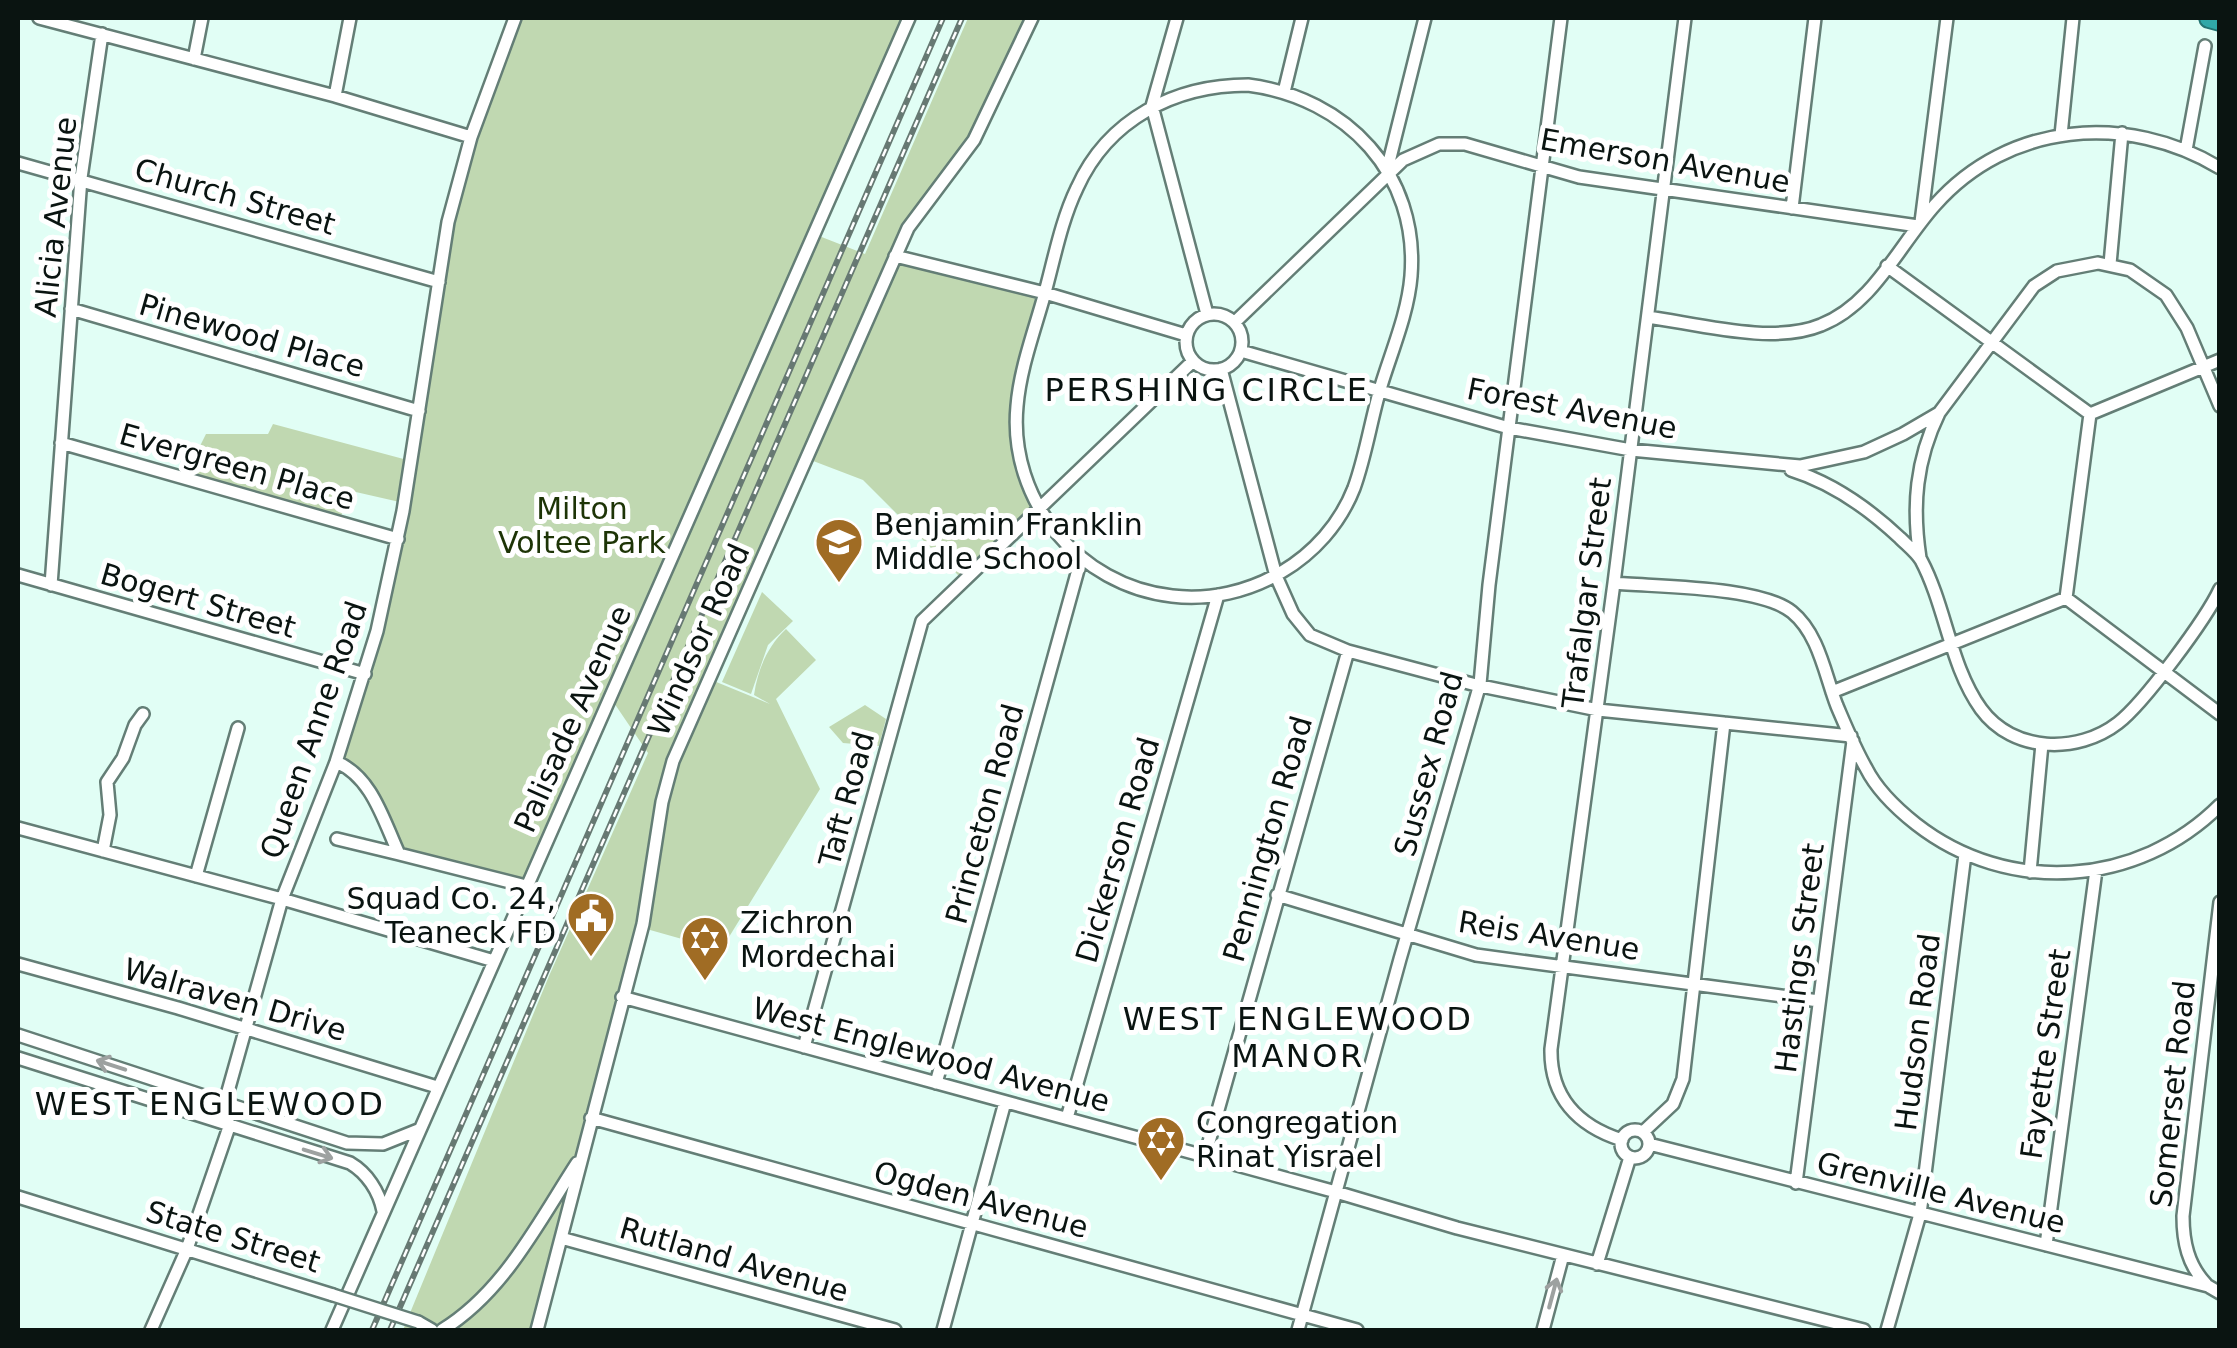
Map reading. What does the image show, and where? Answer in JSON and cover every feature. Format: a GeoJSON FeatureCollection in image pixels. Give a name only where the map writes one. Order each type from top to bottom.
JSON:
{"type":"FeatureCollection","features":[{"type":"Feature","properties":{"kind":"highway"},"geometry":{"type":"LineString","coordinates":[[2210,18],[2220,22]]}},
{"type":"Feature","properties":{"kind":"street"},"geometry":{"type":"LineString","coordinates":[[39,18],[89,24],[102,34],[471,137]]}},
{"type":"Feature","properties":{"kind":"street"},"geometry":{"type":"LineString","coordinates":[[194,58],[202,18]]}},
{"type":"Feature","properties":{"kind":"street"},"geometry":{"type":"LineString","coordinates":[[335,96],[350,18]]}},
{"type":"Feature","properties":{"kind":"street","name":"Queen Anne Road"},"geometry":{"type":"LineString","coordinates":[[151,1330],[186,1249],[229,1127],[225,1102],[282,899],[336,762],[365,674],[398,539],[448,222],[471,137],[514,18]]}},
{"type":"Feature","properties":{"kind":"street","name":"Palisade Avenue"},"geometry":{"type":"LineString","coordinates":[[332,1330],[908,18]]}},
{"type":"Feature","properties":{"kind":"street","name":"Windsor Road"},"geometry":{"type":"LineString","coordinates":[[537,1330],[646,910],[662,802],[673,761],[896,256],[920,209],[980,130],[1032,18]]}},
{"type":"Feature","properties":{"kind":"street"},"geometry":{"type":"LineString","coordinates":[[1176,18],[1153,100],[1207,314]]}},
{"type":"Feature","properties":{"kind":"street"},"geometry":{"type":"LineString","coordinates":[[1284,92],[1302,18]]}},
{"type":"Feature","properties":{"kind":"street"},"geometry":{"type":"LineString","coordinates":[[1388,172],[1425,18]]}},
{"type":"Feature","properties":{"kind":"street","name":"Sussex Road"},"geometry":{"type":"LineString","coordinates":[[1298,1330],[1479,686],[1561,18]]}},
{"type":"Feature","properties":{"kind":"street","name":"Trafalgar Street"},"geometry":{"type":"LineString","coordinates":[[1622,1140],[1583,1122],[1558,1090],[1550,1049],[1598,710],[1685,18]]}},
{"type":"Feature","properties":{"kind":"street"},"geometry":{"type":"LineString","coordinates":[[1792,208],[1816,18]]}},
{"type":"Feature","properties":{"kind":"street"},"geometry":{"type":"LineString","coordinates":[[1919,225],[1947,18]]}},
{"type":"Feature","properties":{"kind":"street"},"geometry":{"type":"LineString","coordinates":[[2060,134],[2074,18]]}},
{"type":"Feature","properties":{"kind":"street","name":"Alicia Avenue"},"geometry":{"type":"LineString","coordinates":[[51,585],[81,178],[102,34]]}},
{"type":"Feature","properties":{"kind":"street"},"geometry":{"type":"LineString","coordinates":[[2186,150],[2205,46]]}},
{"type":"Feature","properties":{"kind":"street"},"geometry":{"type":"LineString","coordinates":[[1248,85],[1284,92],[1314,103],[1348,125],[1388,172],[1406,219],[1412,258],[1407,301],[1348,501],[1324,536],[1310,552],[1276,576],[1218,595],[1195,598],[1153,593],[1114,579],[1082,559],[1052,529],[1039,509],[1022,466],[1016,409],[1045,294],[1070,206],[1084,173],[1108,141],[1153,100],[1208,87],[1248,85]]}},
{"type":"Feature","properties":{"kind":"street"},"geometry":{"type":"LineString","coordinates":[[2110,264],[2122,132]]}},
{"type":"Feature","properties":{"kind":"street"},"geometry":{"type":"LineString","coordinates":[[1648,317],[1772,334],[1804,331],[1835,319],[1850,309],[1952,188],[1988,161],[2030,142],[2060,134],[2122,132],[2186,150],[2220,168]]}},
{"type":"Feature","properties":{"kind":"street","name":"Emerson Avenue"},"geometry":{"type":"LineString","coordinates":[[1235,322],[1388,172],[1414,153],[1453,143],[1542,168],[1919,225]]}},
{"type":"Feature","properties":{"kind":"street","name":"Church Street"},"geometry":{"type":"LineString","coordinates":[[18,163],[438,282]]}},
{"type":"Feature","properties":{"kind":"street"},"geometry":{"type":"LineString","coordinates":[[896,256],[1186,334]]}},
{"type":"Feature","properties":{"kind":"street"},"geometry":{"type":"LineString","coordinates":[[2219,592],[2129,714],[2103,733],[2074,743],[2042,744],[2005,732],[1982,711],[1951,644],[1920,558],[1915,512],[1923,451],[1938,412],[2024,296],[2044,278],[2084,264],[2110,264],[2142,275],[2166,295],[2204,366],[2220,406]]}},
{"type":"Feature","properties":{"kind":"street"},"geometry":{"type":"LineString","coordinates":[[1888,266],[2090,414]]}},
{"type":"Feature","properties":{"kind":"street","name":"Pinewood Place"},"geometry":{"type":"LineString","coordinates":[[72,309],[419,411]]}},
{"type":"Feature","properties":{"kind":"street"},"geometry":{"type":"LineString","coordinates":[[1207,314],[1220,314],[1235,322],[1242,334],[1241,350],[1235,361],[1221,369],[1207,369],[1193,361],[1187,351],[1186,334],[1194,321],[1207,314]]}},
{"type":"Feature","properties":{"kind":"street","name":"Forest Avenue"},"geometry":{"type":"LineString","coordinates":[[1241,350],[1509,428],[1631,450],[1782,467]]}},
{"type":"Feature","properties":{"kind":"street"},"geometry":{"type":"LineString","coordinates":[[2090,414],[2220,360]]}},
{"type":"Feature","properties":{"kind":"street"},"geometry":{"type":"LineString","coordinates":[[1039,509],[1193,361]]}},
{"type":"Feature","properties":{"kind":"street"},"geometry":{"type":"LineString","coordinates":[[1221,369],[1276,576],[1293,614],[1310,635],[1348,651],[1479,686],[1598,710],[1852,738]]}},
{"type":"Feature","properties":{"kind":"street"},"geometry":{"type":"LineString","coordinates":[[1782,467],[1818,464],[1864,452],[1938,412]]}},
{"type":"Feature","properties":{"kind":"street"},"geometry":{"type":"LineString","coordinates":[[2066,598],[2090,414]]}},
{"type":"Feature","properties":{"kind":"street","name":"Evergreen Place"},"geometry":{"type":"LineString","coordinates":[[62,443],[398,539]]}},
{"type":"Feature","properties":{"kind":"street"},"geometry":{"type":"LineString","coordinates":[[1782,467],[1843,492],[1882,521],[1920,558]]}},
{"type":"Feature","properties":{"kind":"street","name":"Taft Road"},"geometry":{"type":"LineString","coordinates":[[804,1047],[922,621],[1039,509]]}},
{"type":"Feature","properties":{"kind":"street","name":"Princeton Road"},"geometry":{"type":"LineString","coordinates":[[936,1083],[1082,559]]}},
{"type":"Feature","properties":{"kind":"street","name":"Bogert Street"},"geometry":{"type":"LineString","coordinates":[[18,576],[365,674]]}},
{"type":"Feature","properties":{"kind":"street"},"geometry":{"type":"LineString","coordinates":[[1614,583],[1750,595],[1788,608],[1807,628],[1867,770],[1894,804],[1927,832],[1965,854],[2030,872],[2096,870],[2142,858],[2163,847],[2220,805]]}},
{"type":"Feature","properties":{"kind":"street","name":"Dickerson Road"},"geometry":{"type":"LineString","coordinates":[[1067,1118],[1218,595]]}},
{"type":"Feature","properties":{"kind":"street"},"geometry":{"type":"LineString","coordinates":[[1832,692],[2066,598]]}},
{"type":"Feature","properties":{"kind":"street"},"geometry":{"type":"LineString","coordinates":[[2066,598],[2220,714]]}},
{"type":"Feature","properties":{"kind":"street","name":"Pennington Road"},"geometry":{"type":"LineString","coordinates":[[1205,1156],[1348,651]]}},
{"type":"Feature","properties":{"kind":"street"},"geometry":{"type":"LineString","coordinates":[[103,851],[110,815],[107,782],[143,714]]}},
{"type":"Feature","properties":{"kind":"street"},"geometry":{"type":"LineString","coordinates":[[1646,1138],[1629,1131],[1622,1140],[1623,1151],[1630,1156],[1643,1155],[1646,1138],[1679,1092],[1724,723]]}},
{"type":"Feature","properties":{"kind":"street"},"geometry":{"type":"LineString","coordinates":[[196,876],[238,728]]}},
{"type":"Feature","properties":{"kind":"street","name":"Hastings Street"},"geometry":{"type":"LineString","coordinates":[[1796,1183],[1852,738]]}},
{"type":"Feature","properties":{"kind":"street"},"geometry":{"type":"LineString","coordinates":[[2030,872],[2042,744]]}},
{"type":"Feature","properties":{"kind":"street"},"geometry":{"type":"LineString","coordinates":[[336,762],[348,766],[362,780],[399,854]]}},
{"type":"Feature","properties":{"kind":"street"},"geometry":{"type":"LineString","coordinates":[[18,828],[494,961]]}},
{"type":"Feature","properties":{"kind":"street"},"geometry":{"type":"LineString","coordinates":[[338,839],[526,886]]}},
{"type":"Feature","properties":{"kind":"street","name":"Hudson Road"},"geometry":{"type":"LineString","coordinates":[[1887,1330],[1920,1214],[1965,854]]}},
{"type":"Feature","properties":{"kind":"street","name":"Fayette Street"},"geometry":{"type":"LineString","coordinates":[[2046,1245],[2096,870]]}},
{"type":"Feature","properties":{"kind":"street","name":"Reis Avenue"},"geometry":{"type":"LineString","coordinates":[[1277,896],[1476,955],[1819,1001]]}},
{"type":"Feature","properties":{"kind":"street","name":"Somerset Road"},"geometry":{"type":"LineString","coordinates":[[2214,1289],[2192,1264],[2183,1216],[2213,1013],[2220,902]]}},
{"type":"Feature","properties":{"kind":"street","name":"Walraven Drive"},"geometry":{"type":"LineString","coordinates":[[18,964],[437,1087]]}},
{"type":"Feature","properties":{"kind":"street","name":"West Englewood Avenue"},"geometry":{"type":"LineString","coordinates":[[622,997],[1457,1228],[1864,1330]]}},
{"type":"Feature","properties":{"kind":"street"},"geometry":{"type":"LineString","coordinates":[[18,1036],[359,1146],[393,1142],[418,1130]]}},
{"type":"Feature","properties":{"kind":"street"},"geometry":{"type":"LineString","coordinates":[[18,1058],[356,1166],[377,1193],[382,1210]]}},
{"type":"Feature","properties":{"kind":"street"},"geometry":{"type":"LineString","coordinates":[[943,1330],[1005,1102]]}},
{"type":"Feature","properties":{"kind":"street","name":"Ogden Avenue"},"geometry":{"type":"LineString","coordinates":[[592,1118],[1357,1330]]}},
{"type":"Feature","properties":{"kind":"street","name":"Grenville Avenue"},"geometry":{"type":"LineString","coordinates":[[1646,1138],[1796,1183],[2214,1289]]}},
{"type":"Feature","properties":{"kind":"street"},"geometry":{"type":"LineString","coordinates":[[442,1330],[472,1310],[498,1282],[582,1156]]}},
{"type":"Feature","properties":{"kind":"street"},"geometry":{"type":"LineString","coordinates":[[1597,1264],[1630,1156]]}},
{"type":"Feature","properties":{"kind":"street","name":"State Street"},"geometry":{"type":"LineString","coordinates":[[18,1197],[334,1294],[432,1330]]}},
{"type":"Feature","properties":{"kind":"street","name":"Rutland Avenue"},"geometry":{"type":"LineString","coordinates":[[561,1238],[894,1330]]}},
{"type":"Feature","properties":{"kind":"street"},"geometry":{"type":"LineString","coordinates":[[1542,1330],[1564,1255]]}},
{"type":"Feature","properties":{"kind":"green space","name":"Milton Voltee Park"},"geometry":{"type":"Polygon","coordinates":[[[515,18],[909,18],[814,234],[865,254],[968,18],[1032,18],[997,96],[896,255],[1045,293],[1016,427],[1039,509],[964,581],[863,480],[808,459],[709,679],[770,704],[754,695],[756,685],[769,651],[786,629],[816,660],[776,699],[820,789],[721,950],[643,928],[537,1330],[403,1330],[549,976],[648,753],[610,697],[526,886],[399,854],[368,789],[336,762],[365,674],[404,503],[347,490],[340,522],[194,481],[194,458],[206,434],[268,434],[273,424],[411,461],[448,222],[515,18]]]}},
{"type":"Feature","properties":{"kind":"green space"},"geometry":{"type":"Polygon","coordinates":[[[762,592],[793,621],[768,645],[751,694],[722,682],[762,592]]]}},
{"type":"Feature","properties":{"kind":"green space"},"geometry":{"type":"Polygon","coordinates":[[[865,705],[886,719],[879,746],[843,743],[829,727],[865,705]]]}},
{"type":"Feature","properties":{"kind":"railway"},"geometry":{"type":"LineString","coordinates":[[372,1330],[943,18]]}},
{"type":"Feature","properties":{"kind":"railway"},"geometry":{"type":"LineString","coordinates":[[390,1330],[962,18]]}},
{"type":"Feature","properties":{"kind":"place","name":"Benjamin Franklin Middle School"},"geometry":{"type":"Point","coordinates":[839,584]}},
{"type":"Feature","properties":{"kind":"place","name":"Squad Co. 24, Teaneck FD"},"geometry":{"type":"Point","coordinates":[591,958]}},
{"type":"Feature","properties":{"kind":"place","name":"Zichron Mordechai"},"geometry":{"type":"Point","coordinates":[705,982]}},
{"type":"Feature","properties":{"kind":"place","name":"Congregation Rinat Yisrael"},"geometry":{"type":"Point","coordinates":[1161,1182]}},
{"type":"Feature","properties":{"kind":"district","name":"PERSHING CIRCLE"},"geometry":{"type":"Point","coordinates":[1207,390]}},
{"type":"Feature","properties":{"kind":"district","name":"WEST ENGLEWOOD MANOR"},"geometry":{"type":"Point","coordinates":[1298,1038]}},
{"type":"Feature","properties":{"kind":"district","name":"WEST ENGLEWOOD"},"geometry":{"type":"Point","coordinates":[210,1104]}}]}
